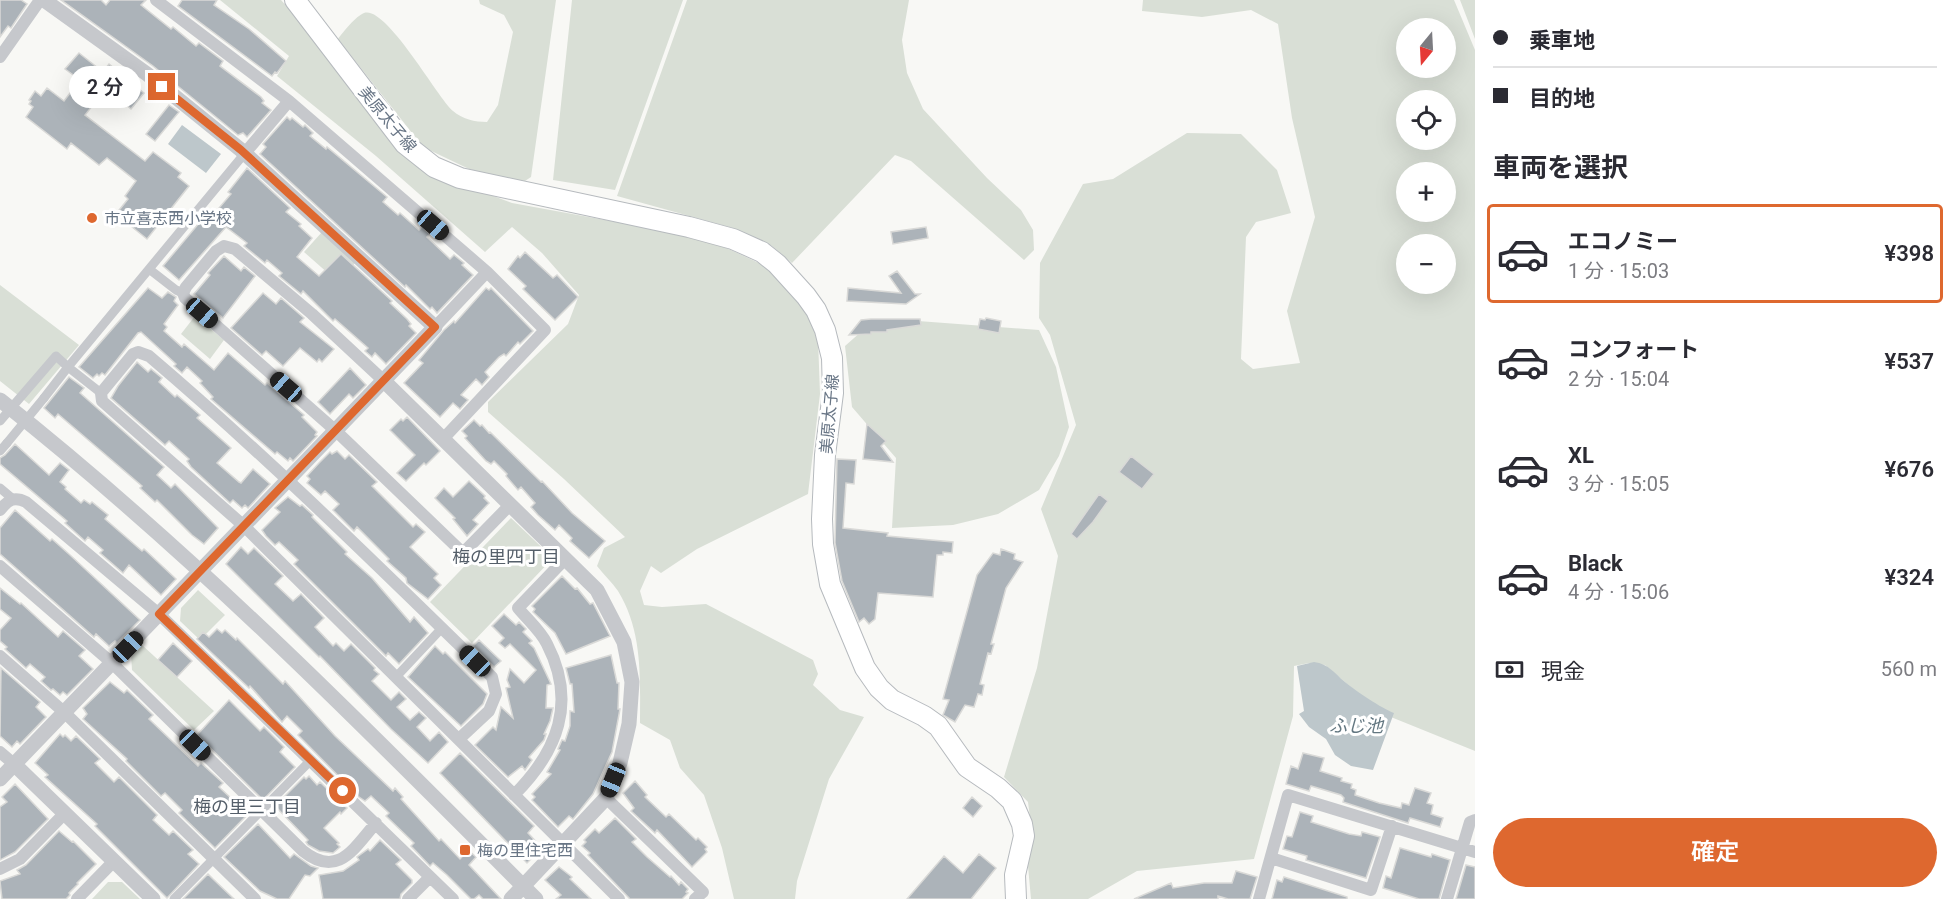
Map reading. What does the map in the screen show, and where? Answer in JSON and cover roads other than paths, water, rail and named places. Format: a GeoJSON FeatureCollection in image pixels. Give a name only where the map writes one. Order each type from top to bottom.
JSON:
{"type":"FeatureCollection","features":[{"type":"Feature","properties":{"kind":"main road","name":"美原太子線"},"geometry":{"type":"LineString","coordinates":[[295,0],[405,144],[434,167],[460,178],[689,227],[733,239],[762,252],[794,280],[816,310],[830,344],[832,358],[833,393],[825,455],[822,519],[823,544],[830,584],[866,668],[879,688],[892,700],[924,716],[938,726],[967,767],[998,788],[1012,801],[1022,824],[1024,836],[1015,875],[1016,899]]}},
{"type":"Feature","properties":{"kind":"street"},"geometry":{"type":"LineString","coordinates":[[2,52],[42,0],[147,74],[245,153],[435,327]]}},
{"type":"Feature","properties":{"kind":"street"},"geometry":{"type":"LineString","coordinates":[[156,0],[289,101],[487,272],[545,330],[442,439]]}},
{"type":"Feature","properties":{"kind":"street"},"geometry":{"type":"LineString","coordinates":[[0,451],[289,101]]}},
{"type":"Feature","properties":{"kind":"street"},"geometry":{"type":"LineString","coordinates":[[183,292],[216,251],[224,246],[235,249],[384,381],[597,590],[624,642],[632,682],[629,724],[620,763],[606,798],[511,899]]}},
{"type":"Feature","properties":{"kind":"street"},"geometry":{"type":"LineString","coordinates":[[149,269],[176,290],[183,292],[186,298],[336,431],[463,553],[510,505]]}},
{"type":"Feature","properties":{"kind":"street"},"geometry":{"type":"LineString","coordinates":[[0,779],[487,272]]}},
{"type":"Feature","properties":{"kind":"street"},"geometry":{"type":"LineString","coordinates":[[101,393],[133,354],[144,353],[209,407],[289,479],[492,677],[496,694],[489,711],[459,740]]}},
{"type":"Feature","properties":{"kind":"street"},"geometry":{"type":"LineString","coordinates":[[0,421],[6,404],[56,356],[101,393],[102,401],[244,526],[619,899]]}},
{"type":"Feature","properties":{"kind":"street"},"geometry":{"type":"LineString","coordinates":[[6,404],[100,481],[201,571],[536,899]]}},
{"type":"Feature","properties":{"kind":"street"},"geometry":{"type":"LineString","coordinates":[[0,488],[13,499]]}},
{"type":"Feature","properties":{"kind":"street"},"geometry":{"type":"LineString","coordinates":[[0,510],[6,502],[13,499],[19,498],[26,502],[159,614],[453,899]]}},
{"type":"Feature","properties":{"kind":"street"},"geometry":{"type":"LineString","coordinates":[[514,795],[532,777],[548,753],[561,718],[560,676],[546,642],[518,608],[565,559]]}},
{"type":"Feature","properties":{"kind":"street"},"geometry":{"type":"LineString","coordinates":[[0,566],[112,663],[316,861],[333,862],[347,856],[376,823]]}},
{"type":"Feature","properties":{"kind":"street"},"geometry":{"type":"LineString","coordinates":[[396,677],[442,628]]}},
{"type":"Feature","properties":{"kind":"street"},"geometry":{"type":"LineString","coordinates":[[0,656],[64,712],[255,899]]}},
{"type":"Feature","properties":{"kind":"street"},"geometry":{"type":"LineString","coordinates":[[0,752],[153,899]]}},
{"type":"Feature","properties":{"kind":"street"},"geometry":{"type":"LineString","coordinates":[[174,899],[311,760]]}},
{"type":"Feature","properties":{"kind":"street"},"geometry":{"type":"LineString","coordinates":[[1259,899],[1288,795],[1475,852]]}},
{"type":"Feature","properties":{"kind":"street"},"geometry":{"type":"LineString","coordinates":[[606,798],[703,892],[695,899]]}},
{"type":"Feature","properties":{"kind":"street"},"geometry":{"type":"LineString","coordinates":[[0,869],[20,859],[64,813]]}},
{"type":"Feature","properties":{"kind":"street"},"geometry":{"type":"LineString","coordinates":[[1447,899],[1470,822],[1475,820]]}},
{"type":"Feature","properties":{"kind":"street"},"geometry":{"type":"LineString","coordinates":[[1271,858],[1371,890],[1392,826]]}},
{"type":"Feature","properties":{"kind":"street"},"geometry":{"type":"LineString","coordinates":[[77,899],[114,861]]}},
{"type":"Feature","properties":{"kind":"street"},"geometry":{"type":"LineString","coordinates":[[408,899],[430,877]]}},
{"type":"Feature","properties":{"kind":"water"},"geometry":{"type":"Polygon","coordinates":[[[182,125],[221,154],[206,173],[168,144],[182,125]]]}},
{"type":"Feature","properties":{"kind":"water","name":"ふじ池"},"geometry":{"type":"Polygon","coordinates":[[[1314,662],[1328,667],[1362,694],[1394,713],[1373,770],[1351,766],[1335,755],[1326,739],[1309,727],[1299,714],[1304,711],[1297,666],[1314,662]]]}},
{"type":"Feature","properties":{"kind":"place","name":"市立喜志西小学校"},"geometry":{"type":"Point","coordinates":[92,218]}},
{"type":"Feature","properties":{"kind":"place","name":"梅の里住宅西"},"geometry":{"type":"Point","coordinates":[465,850]}},
{"type":"Feature","properties":{"kind":"district","name":"梅の里四丁目"},"geometry":{"type":"Point","coordinates":[506,557]}},
{"type":"Feature","properties":{"kind":"district","name":"梅の里三丁目"},"geometry":{"type":"Point","coordinates":[247,807]}}]}
